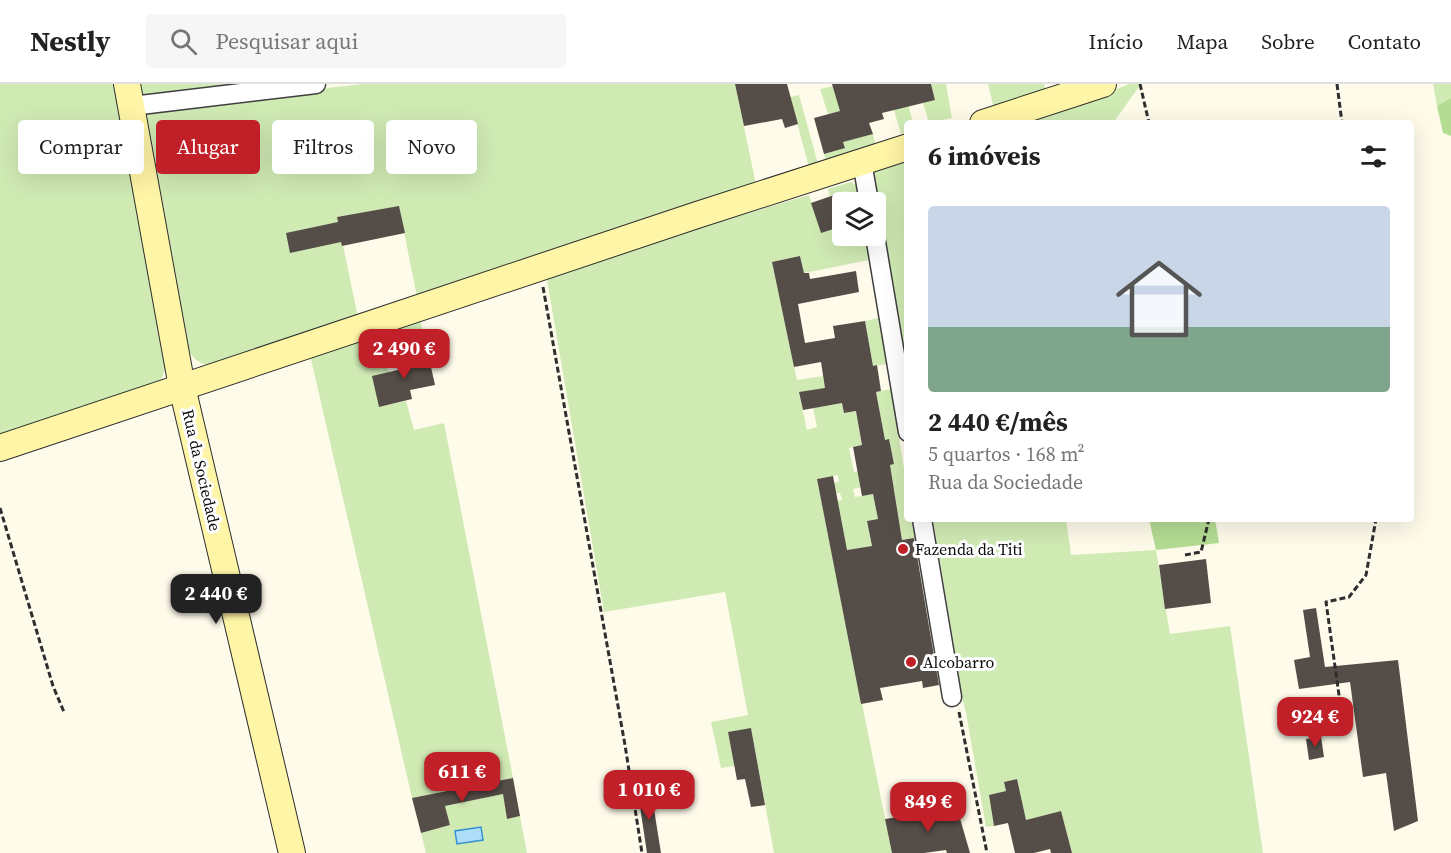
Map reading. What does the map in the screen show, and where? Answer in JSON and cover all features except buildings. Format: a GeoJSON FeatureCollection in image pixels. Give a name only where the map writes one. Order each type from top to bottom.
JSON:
{"type":"FeatureCollection","features":[{"type":"Feature","properties":{"kind":"main road"},"geometry":{"type":"LineString","coordinates":[[992,120],[1103,84]]}},
{"type":"Feature","properties":{"kind":"main road","name":"Rua da Sociedade"},"geometry":{"type":"LineString","coordinates":[[129,95],[182,387],[292,853]]}},
{"type":"Feature","properties":{"kind":"main road"},"geometry":{"type":"LineString","coordinates":[[0,448],[904,148]]}},
{"type":"Feature","properties":{"kind":"street"},"geometry":{"type":"LineString","coordinates":[[129,95],[316,84]]}},
{"type":"Feature","properties":{"kind":"street"},"geometry":{"type":"LineString","coordinates":[[862,162],[867,192]]}},
{"type":"Feature","properties":{"kind":"street"},"geometry":{"type":"LineString","coordinates":[[876,246],[904,409]]}},
{"type":"Feature","properties":{"kind":"street"},"geometry":{"type":"LineString","coordinates":[[923,522],[952,697]]}},
{"type":"Feature","properties":{"kind":"path"},"geometry":{"type":"LineString","coordinates":[[1140,84],[1148,120]]}},
{"type":"Feature","properties":{"kind":"path"},"geometry":{"type":"LineString","coordinates":[[1337,84],[1342,120]]}},
{"type":"Feature","properties":{"kind":"path"},"geometry":{"type":"LineString","coordinates":[[538,268],[547,301],[642,853]]}},
{"type":"Feature","properties":{"kind":"path"},"geometry":{"type":"LineString","coordinates":[[0,508],[64,712]]}},
{"type":"Feature","properties":{"kind":"path"},"geometry":{"type":"LineString","coordinates":[[1185,555],[1201,552],[1208,522]]}},
{"type":"Feature","properties":{"kind":"path"},"geometry":{"type":"LineString","coordinates":[[1344,731],[1326,602],[1349,597],[1366,575],[1375,522]]}},
{"type":"Feature","properties":{"kind":"path"},"geometry":{"type":"LineString","coordinates":[[952,697],[961,715],[977,810],[987,853]]}},
{"type":"Feature","properties":{"kind":"green space"},"geometry":{"type":"Polygon","coordinates":[[[0,84],[115,84],[122,120],[18,120],[18,174],[132,174],[167,362],[162,378],[149,391],[0,439],[0,84]]]}},
{"type":"Feature","properties":{"kind":"green space"},"geometry":{"type":"Polygon","coordinates":[[[136,84],[235,84],[236,90],[142,97],[136,84]]]}},
{"type":"Feature","properties":{"kind":"green space"},"geometry":{"type":"Polygon","coordinates":[[[362,84],[735,84],[757,189],[417,297],[399,207],[337,217],[358,317],[218,367],[195,359],[184,338],[144,109],[362,84]]]}},
{"type":"Feature","properties":{"kind":"green space"},"geometry":{"type":"Polygon","coordinates":[[[931,84],[946,84],[952,118],[928,120],[923,103],[935,99],[931,84]]]}},
{"type":"Feature","properties":{"kind":"green space"},"geometry":{"type":"Polygon","coordinates":[[[988,84],[1044,84],[1046,91],[994,109],[988,84]]]}},
{"type":"Feature","properties":{"kind":"green space"},"geometry":{"type":"Polygon","coordinates":[[[1130,84],[1141,84],[1115,120],[1032,120],[1130,84]]]}},
{"type":"Feature","properties":{"kind":"green space"},"geometry":{"type":"Polygon","coordinates":[[[1433,84],[1451,84],[1451,98],[1437,106],[1433,84]]]}},
{"type":"Feature","properties":{"kind":"green space"},"geometry":{"type":"Polygon","coordinates":[[[833,86],[873,134],[876,147],[826,162],[824,154],[845,147],[839,130],[838,112],[828,114],[820,89],[833,86]]]}},
{"type":"Feature","properties":{"kind":"green space"},"geometry":{"type":"Polygon","coordinates":[[[799,95],[818,164],[809,167],[790,97],[799,95]]]}},
{"type":"Feature","properties":{"kind":"green space"},"geometry":{"type":"Polygon","coordinates":[[[906,96],[912,120],[904,120],[904,133],[901,134],[891,100],[906,96]]]}},
{"type":"Feature","properties":{"kind":"green space"},"geometry":{"type":"Polygon","coordinates":[[[1451,98],[1451,136],[1443,133],[1437,106],[1451,98]]]}},
{"type":"Feature","properties":{"kind":"green space"},"geometry":{"type":"Polygon","coordinates":[[[904,163],[904,351],[886,244],[886,192],[877,192],[874,172],[904,163]]]}},
{"type":"Feature","properties":{"kind":"green space"},"geometry":{"type":"Polygon","coordinates":[[[851,182],[857,186],[858,192],[832,192],[830,196],[828,189],[851,182]]]}},
{"type":"Feature","properties":{"kind":"green space"},"geometry":{"type":"Polygon","coordinates":[[[809,195],[821,233],[832,230],[832,246],[867,246],[869,260],[804,273],[800,256],[772,262],[797,380],[823,376],[825,386],[841,398],[799,393],[807,430],[817,427],[813,408],[842,403],[844,413],[865,410],[858,421],[862,445],[849,448],[854,472],[894,464],[889,440],[885,440],[876,392],[891,389],[904,469],[904,522],[913,522],[916,538],[902,540],[894,490],[879,484],[853,489],[855,497],[873,494],[878,519],[867,521],[872,546],[847,550],[828,502],[842,500],[840,493],[834,493],[832,483],[839,482],[838,475],[817,479],[892,853],[774,853],[751,728],[728,733],[735,766],[721,768],[711,722],[748,715],[725,592],[604,612],[546,274],[809,195]]]}},
{"type":"Feature","properties":{"kind":"green space"},"geometry":{"type":"Polygon","coordinates":[[[879,318],[887,364],[873,366],[865,321],[879,318]]]}},
{"type":"Feature","properties":{"kind":"green space"},"geometry":{"type":"Polygon","coordinates":[[[420,319],[427,349],[402,357],[384,345],[376,334],[420,319]]]}},
{"type":"Feature","properties":{"kind":"green space"},"geometry":{"type":"Polygon","coordinates":[[[361,339],[390,372],[379,407],[406,401],[414,430],[444,423],[513,778],[412,798],[310,355],[361,339]]]}},
{"type":"Feature","properties":{"kind":"green space"},"geometry":{"type":"Polygon","coordinates":[[[933,522],[1066,522],[1071,555],[1156,550],[1170,634],[1230,626],[1263,853],[1072,853],[1061,811],[1026,820],[1017,779],[1004,782],[1006,791],[989,795],[994,826],[986,827],[966,713],[957,677],[959,676],[933,522]]]}},
{"type":"Feature","properties":{"kind":"green space"},"geometry":{"type":"Polygon","coordinates":[[[1150,522],[1216,522],[1219,543],[1156,550],[1150,522]]]}},
{"type":"Feature","properties":{"kind":"green space"},"geometry":{"type":"Polygon","coordinates":[[[503,794],[507,818],[520,816],[527,853],[426,853],[421,833],[450,825],[445,806],[503,794]]]}},
{"type":"Feature","properties":{"kind":"water"},"geometry":{"type":"Polygon","coordinates":[[[481,827],[483,840],[457,844],[455,831],[481,827]]]}},
{"type":"Feature","properties":{"kind":"place","name":"Fazenda da Titi"},"geometry":{"type":"Point","coordinates":[903,549]}},
{"type":"Feature","properties":{"kind":"place","name":"Alcobarro"},"geometry":{"type":"Point","coordinates":[911,662]}}]}
